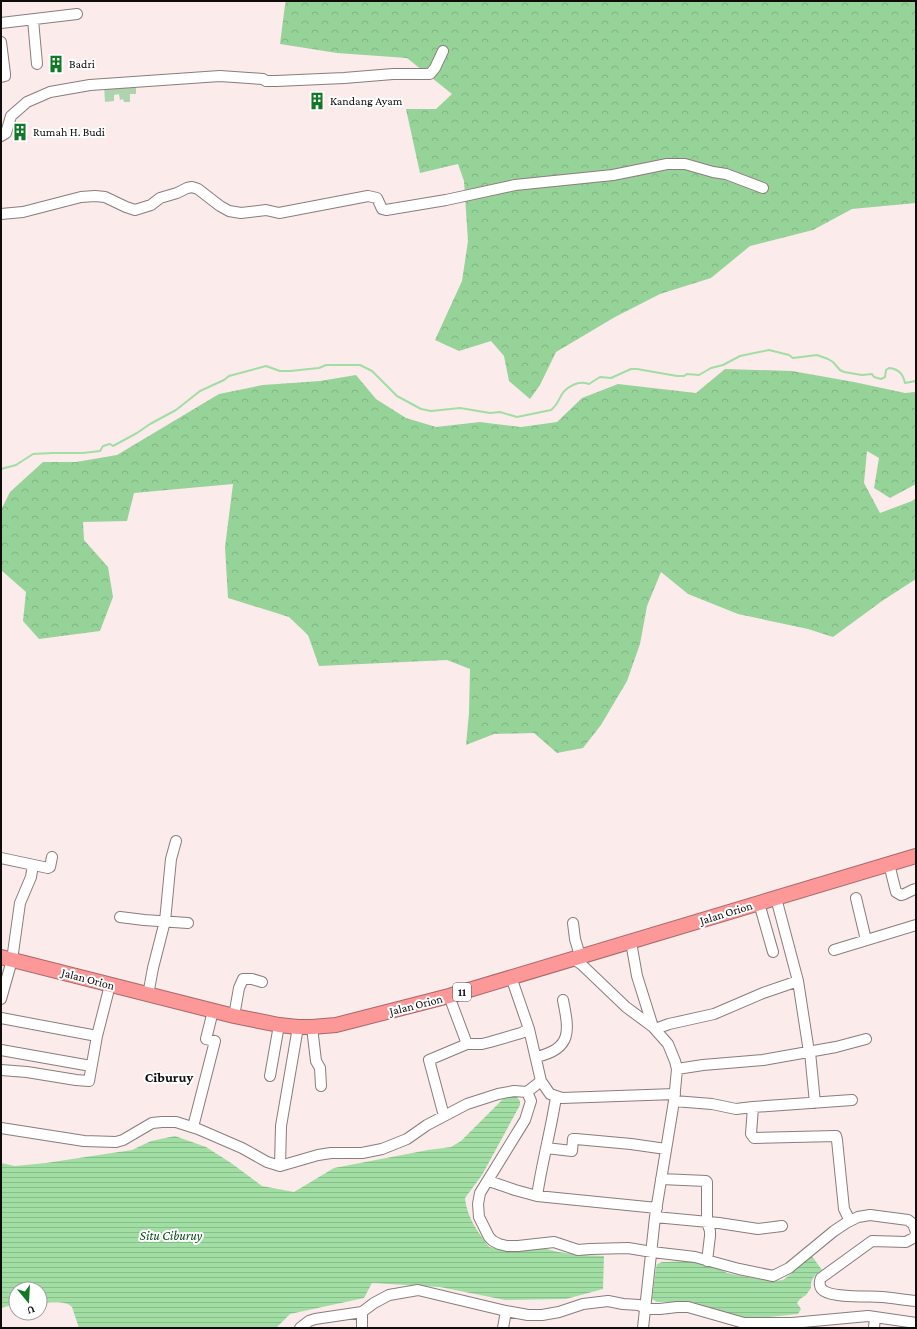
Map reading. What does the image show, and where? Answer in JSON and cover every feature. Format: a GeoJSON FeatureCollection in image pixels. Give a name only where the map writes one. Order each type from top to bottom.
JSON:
{"type":"FeatureCollection","features":[{"type":"Feature","properties":{"kind":"highway","name":"Jalan Orion"},"geometry":{"type":"LineString","coordinates":[[6,958],[234,1016],[279,1025],[298,1027],[336,1025],[450,996],[916,856]]}},
{"type":"Feature","properties":{"kind":"street"},"geometry":{"type":"LineString","coordinates":[[1,23],[77,14]]}},
{"type":"Feature","properties":{"kind":"street"},"geometry":{"type":"LineString","coordinates":[[33,20],[37,64]]}},
{"type":"Feature","properties":{"kind":"street"},"geometry":{"type":"LineString","coordinates":[[1,42],[5,76],[1,77]]}},
{"type":"Feature","properties":{"kind":"street"},"geometry":{"type":"LineString","coordinates":[[1,136],[6,133],[11,116],[27,102],[50,92],[90,85],[220,76],[263,78],[266,81],[276,81],[393,74],[430,74],[435,68],[443,51]]}},
{"type":"Feature","properties":{"kind":"street"},"geometry":{"type":"LineString","coordinates":[[1,214],[42,208],[82,197],[95,196],[105,197],[135,210],[151,205],[160,198],[192,187],[198,189],[224,209],[242,213],[266,210],[279,213],[368,196],[377,198],[382,209],[386,210],[446,200],[515,185],[613,175],[667,164],[685,164],[726,174],[763,188]]}},
{"type":"Feature","properties":{"kind":"street"},"geometry":{"type":"LineString","coordinates":[[148,995],[165,921],[171,859],[176,841]]}},
{"type":"Feature","properties":{"kind":"street"},"geometry":{"type":"LineString","coordinates":[[1,858],[48,868],[50,867],[52,857]]}},
{"type":"Feature","properties":{"kind":"street"},"geometry":{"type":"LineString","coordinates":[[889,864],[896,892],[900,895],[916,889]]}},
{"type":"Feature","properties":{"kind":"street"},"geometry":{"type":"LineString","coordinates":[[1,999],[6,958],[20,903],[31,877],[33,865]]}},
{"type":"Feature","properties":{"kind":"street"},"geometry":{"type":"LineString","coordinates":[[776,898],[798,981],[810,1052],[814,1103]]}},
{"type":"Feature","properties":{"kind":"street"},"geometry":{"type":"LineString","coordinates":[[856,898],[866,940]]}},
{"type":"Feature","properties":{"kind":"street"},"geometry":{"type":"LineString","coordinates":[[760,903],[773,952]]}},
{"type":"Feature","properties":{"kind":"street"},"geometry":{"type":"LineString","coordinates":[[120,917],[188,923]]}},
{"type":"Feature","properties":{"kind":"street"},"geometry":{"type":"LineString","coordinates":[[573,923],[576,957],[581,964],[626,1007],[654,1028],[668,1044],[676,1061],[677,1069],[674,1098],[656,1212],[643,1328]]}},
{"type":"Feature","properties":{"kind":"street"},"geometry":{"type":"LineString","coordinates":[[834,950],[916,925]]}},
{"type":"Feature","properties":{"kind":"street"},"geometry":{"type":"LineString","coordinates":[[631,942],[637,976],[654,1028]]}},
{"type":"Feature","properties":{"kind":"street"},"geometry":{"type":"LineString","coordinates":[[512,977],[529,1029],[541,1081],[550,1094],[556,1096],[578,1097],[674,1098],[736,1109],[852,1100]]}},
{"type":"Feature","properties":{"kind":"street"},"geometry":{"type":"LineString","coordinates":[[234,1016],[239,988],[243,979],[252,978],[262,982]]}},
{"type":"Feature","properties":{"kind":"street"},"geometry":{"type":"LineString","coordinates":[[654,1028],[714,1014],[763,993],[798,981]]}},
{"type":"Feature","properties":{"kind":"street"},"geometry":{"type":"LineString","coordinates":[[1,1070],[27,1072],[88,1082],[90,1081],[91,1066],[97,1036],[110,985]]}},
{"type":"Feature","properties":{"kind":"street"},"geometry":{"type":"LineString","coordinates":[[450,996],[467,1044]]}},
{"type":"Feature","properties":{"kind":"street"},"geometry":{"type":"LineString","coordinates":[[536,1057],[557,1048],[563,1043],[567,1036],[568,1021],[564,1000]]}},
{"type":"Feature","properties":{"kind":"street"},"geometry":{"type":"LineString","coordinates":[[193,1127],[215,1041],[206,1039],[213,1011]]}},
{"type":"Feature","properties":{"kind":"street"},"geometry":{"type":"LineString","coordinates":[[1,1018],[97,1036]]}},
{"type":"Feature","properties":{"kind":"street"},"geometry":{"type":"LineString","coordinates":[[270,1076],[279,1025]]}},
{"type":"Feature","properties":{"kind":"street"},"geometry":{"type":"LineString","coordinates":[[280,1166],[281,1126],[298,1027]]}},
{"type":"Feature","properties":{"kind":"street"},"geometry":{"type":"LineString","coordinates":[[312,1027],[316,1061],[320,1068],[321,1086]]}},
{"type":"Feature","properties":{"kind":"street"},"geometry":{"type":"LineString","coordinates":[[444,1116],[429,1060],[467,1044],[482,1044],[529,1029]]}},
{"type":"Feature","properties":{"kind":"street"},"geometry":{"type":"LineString","coordinates":[[677,1069],[703,1065],[763,1060],[836,1047],[866,1039]]}},
{"type":"Feature","properties":{"kind":"street"},"geometry":{"type":"LineString","coordinates":[[1,1050],[91,1066]]}},
{"type":"Feature","properties":{"kind":"street"},"geometry":{"type":"LineString","coordinates":[[1,1128],[84,1141],[116,1142],[123,1140],[152,1123],[176,1122],[193,1127],[242,1148],[267,1162],[280,1166],[325,1154],[362,1153],[382,1149],[407,1139],[427,1125],[467,1104],[498,1094],[514,1091],[527,1092],[541,1081]]}},
{"type":"Feature","properties":{"kind":"street"},"geometry":{"type":"LineString","coordinates":[[527,1092],[531,1101],[525,1120],[489,1181],[480,1193],[478,1204],[479,1217],[489,1236],[498,1244],[518,1246],[554,1242],[578,1250],[590,1248],[628,1248],[695,1257],[739,1269],[773,1276],[789,1268],[834,1231],[858,1217],[870,1214],[908,1220],[913,1224],[916,1232],[915,1237],[906,1242],[872,1241],[821,1278],[819,1282],[820,1287],[823,1291],[833,1294],[884,1297],[916,1301]]}},
{"type":"Feature","properties":{"kind":"street"},"geometry":{"type":"LineString","coordinates":[[537,1196],[556,1096]]}},
{"type":"Feature","properties":{"kind":"street"},"geometry":{"type":"LineString","coordinates":[[753,1107],[752,1136],[754,1138],[836,1136],[844,1209],[850,1221]]}},
{"type":"Feature","properties":{"kind":"street"},"geometry":{"type":"LineString","coordinates":[[546,1148],[572,1151],[573,1139],[576,1139],[624,1143],[666,1149]]}},
{"type":"Feature","properties":{"kind":"street"},"geometry":{"type":"LineString","coordinates":[[661,1179],[707,1181],[707,1222],[710,1236],[707,1260]]}},
{"type":"Feature","properties":{"kind":"street"},"geometry":{"type":"LineString","coordinates":[[489,1181],[537,1196],[656,1212],[707,1222],[758,1229],[782,1226]]}},
{"type":"Feature","properties":{"kind":"street"},"geometry":{"type":"LineString","coordinates":[[300,1328],[309,1321],[315,1319],[362,1312],[374,1302],[389,1295],[418,1290],[528,1315],[542,1315],[559,1312],[583,1304],[608,1301],[639,1305],[646,1309],[660,1310],[688,1307],[744,1323],[792,1323],[868,1316],[916,1323]]}},
{"type":"Feature","properties":{"kind":"street"},"geometry":{"type":"LineString","coordinates":[[503,1328],[506,1311]]}},
{"type":"Feature","properties":{"kind":"street"},"geometry":{"type":"LineString","coordinates":[[362,1312],[362,1328]]}},
{"type":"Feature","properties":{"kind":"street"},"geometry":{"type":"LineString","coordinates":[[874,1328],[875,1317]]}},
{"type":"Feature","properties":{"kind":"green space"},"geometry":{"type":"Polygon","coordinates":[[[286,1],[916,1],[916,203],[852,209],[813,230],[750,246],[711,278],[660,294],[615,317],[556,352],[540,385],[530,399],[509,381],[504,356],[491,341],[459,351],[435,340],[462,281],[468,241],[464,181],[458,164],[420,173],[406,109],[436,109],[452,94],[407,58],[337,53],[280,44],[286,1]]]}},
{"type":"Feature","properties":{"kind":"green space"},"geometry":{"type":"Polygon","coordinates":[[[725,369],[792,371],[905,393],[916,392],[916,484],[890,498],[874,488],[879,458],[867,451],[864,483],[880,513],[912,501],[916,498],[916,579],[882,601],[833,637],[808,629],[738,614],[688,594],[661,572],[647,606],[640,644],[627,681],[601,725],[583,748],[557,753],[534,733],[494,734],[466,745],[469,713],[470,669],[447,660],[319,666],[308,635],[289,617],[228,598],[225,547],[233,484],[134,493],[127,521],[83,522],[84,540],[108,567],[113,597],[100,631],[39,639],[23,621],[26,592],[1,570],[1,510],[10,492],[43,462],[76,462],[117,455],[219,394],[263,385],[320,381],[356,375],[376,399],[406,418],[436,427],[480,422],[521,427],[557,422],[582,398],[618,384],[696,393],[725,369]]]}},
{"type":"Feature","properties":{"kind":"shaded area"},"geometry":{"type":"Polygon","coordinates":[[[136,83],[136,94],[130,94],[130,102],[124,102],[123,99],[120,100],[119,94],[114,95],[114,101],[105,102],[104,85],[136,83]]]}},
{"type":"Feature","properties":{"kind":"water","name":"Situ Ciburuy"},"geometry":{"type":"Polygon","coordinates":[[[508,1097],[517,1097],[520,1101],[520,1105],[482,1175],[465,1198],[468,1212],[477,1230],[489,1247],[511,1252],[543,1248],[558,1252],[604,1256],[603,1289],[566,1299],[505,1300],[440,1287],[372,1283],[364,1298],[290,1314],[276,1328],[79,1328],[72,1307],[65,1303],[48,1303],[48,1281],[8,1281],[8,1306],[1,1308],[1,1163],[15,1166],[46,1163],[132,1150],[151,1141],[175,1136],[206,1147],[262,1186],[294,1192],[334,1168],[451,1147],[461,1141],[502,1100],[508,1097]]]}},
{"type":"Feature","properties":{"kind":"water"},"geometry":{"type":"Polygon","coordinates":[[[811,1255],[822,1270],[817,1273],[811,1282],[811,1288],[806,1295],[797,1303],[801,1309],[798,1314],[749,1319],[692,1302],[657,1302],[652,1299],[657,1264],[662,1262],[693,1261],[716,1267],[727,1273],[774,1281],[783,1280],[811,1255]]]}},
{"type":"Feature","properties":{"kind":"waterway"},"geometry":{"type":"LineString","coordinates":[[1,469],[16,465],[33,454],[83,453],[100,451],[103,446],[110,444],[113,446],[176,410],[200,391],[224,380],[229,376],[266,366],[280,371],[290,371],[319,368],[326,365],[360,365],[372,371],[397,396],[421,409],[431,411],[460,408],[490,413],[500,412],[517,417],[551,410],[568,388],[579,383],[589,384],[600,377],[611,378],[631,369],[677,376],[684,376],[687,374],[699,375],[711,368],[723,365],[740,356],[769,350],[789,355],[793,358],[817,355],[833,362],[840,370],[844,372],[862,375],[872,374],[874,377],[881,379],[885,377],[886,370],[889,368],[900,372],[905,383],[916,381]]}},
{"type":"Feature","properties":{"kind":"place","name":"Badri"},"geometry":{"type":"Point","coordinates":[56,64]}},
{"type":"Feature","properties":{"kind":"place","name":"Kandang Ayam"},"geometry":{"type":"Point","coordinates":[317,101]}},
{"type":"Feature","properties":{"kind":"place","name":"Rumah H. Budi"},"geometry":{"type":"Point","coordinates":[20,132]}},
{"type":"Feature","properties":{"kind":"district","name":"Ciburuy"},"geometry":{"type":"Point","coordinates":[169,1077]}}]}
